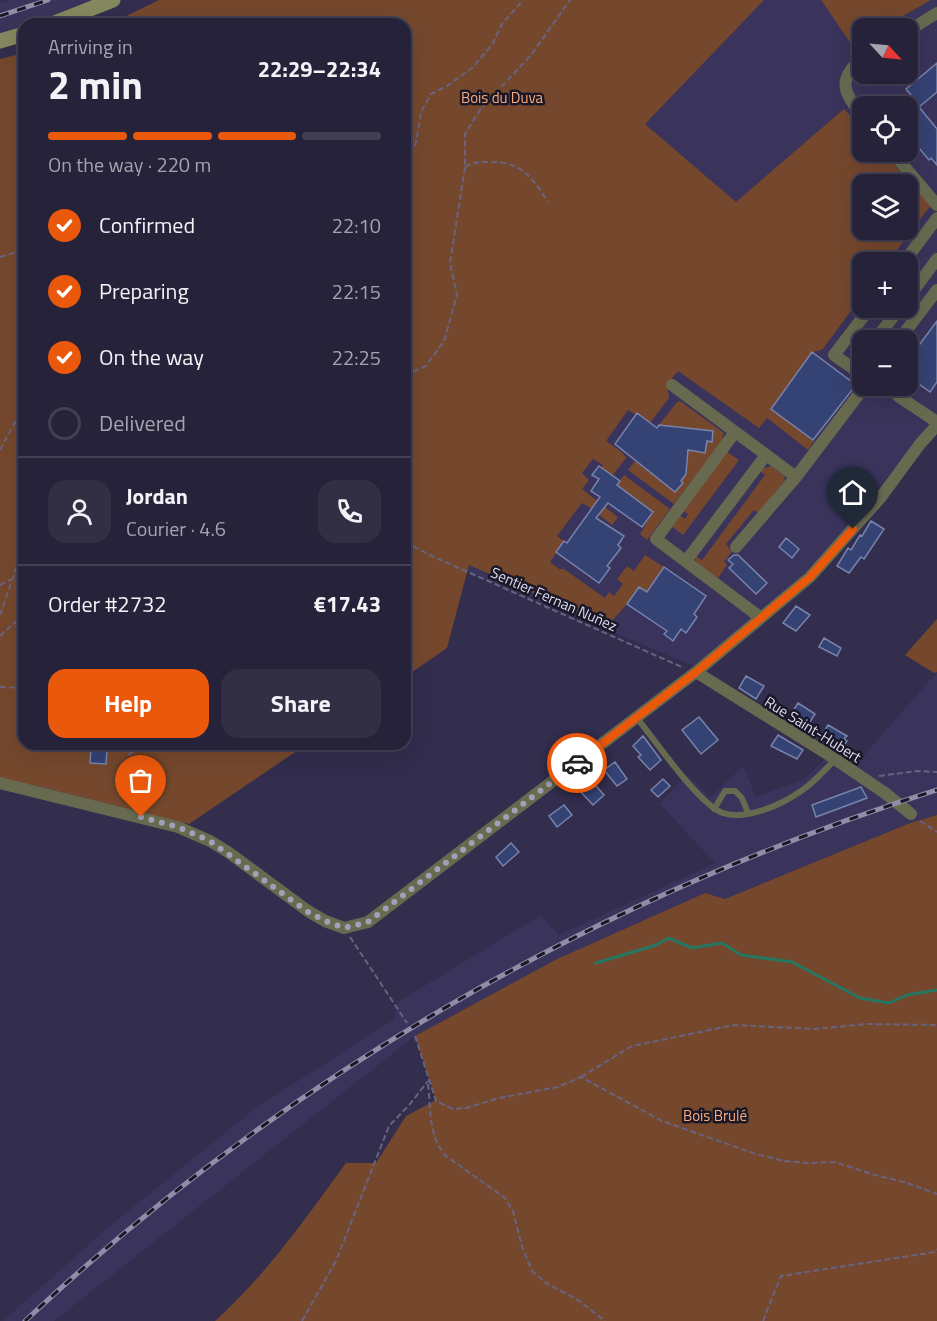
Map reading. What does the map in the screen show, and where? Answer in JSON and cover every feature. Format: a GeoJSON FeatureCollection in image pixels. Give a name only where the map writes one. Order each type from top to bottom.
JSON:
{"type":"FeatureCollection","features":[{"type":"Feature","properties":{"kind":"main road"},"geometry":{"type":"LineString","coordinates":[[67,18],[112,0]]}},
{"type":"Feature","properties":{"kind":"main road"},"geometry":{"type":"LineString","coordinates":[[0,41],[18,35]]}},
{"type":"Feature","properties":{"kind":"street"},"geometry":{"type":"LineString","coordinates":[[918,24],[937,13]]}},
{"type":"Feature","properties":{"kind":"street"},"geometry":{"type":"LineString","coordinates":[[852,67],[845,82],[848,97],[852,102]]}},
{"type":"Feature","properties":{"kind":"street"},"geometry":{"type":"LineString","coordinates":[[900,162],[937,205]]}},
{"type":"Feature","properties":{"kind":"street"},"geometry":{"type":"LineString","coordinates":[[912,252],[937,218]]}},
{"type":"Feature","properties":{"kind":"street"},"geometry":{"type":"LineString","coordinates":[[918,285],[937,259]]}},
{"type":"Feature","properties":{"kind":"street"},"geometry":{"type":"LineString","coordinates":[[907,330],[937,290]]}},
{"type":"Feature","properties":{"kind":"street"},"geometry":{"type":"LineString","coordinates":[[853,330],[862,318]]}},
{"type":"Feature","properties":{"kind":"street"},"geometry":{"type":"LineString","coordinates":[[883,330],[892,318]]}},
{"type":"Feature","properties":{"kind":"street"},"geometry":{"type":"LineString","coordinates":[[852,332],[834,355],[852,368]]}},
{"type":"Feature","properties":{"kind":"street"},"geometry":{"type":"LineString","coordinates":[[672,385],[796,477]]}},
{"type":"Feature","properties":{"kind":"street"},"geometry":{"type":"LineString","coordinates":[[736,547],[796,477],[857,396]]}},
{"type":"Feature","properties":{"kind":"street"},"geometry":{"type":"LineString","coordinates":[[0,783],[178,827],[228,852],[308,912],[325,921],[344,928],[368,922],[696,672],[810,577],[881,497],[937,423],[898,396]]}},
{"type":"Feature","properties":{"kind":"street"},"geometry":{"type":"LineString","coordinates":[[735,432],[656,539],[761,618]]}},
{"type":"Feature","properties":{"kind":"street"},"geometry":{"type":"LineString","coordinates":[[686,561],[766,455]]}},
{"type":"Feature","properties":{"kind":"street","name":"Rue Saint-Hubert"},"geometry":{"type":"LineString","coordinates":[[696,672],[864,779],[911,814]]}},
{"type":"Feature","properties":{"kind":"lane"},"geometry":{"type":"LineString","coordinates":[[637,718],[702,800],[724,814],[748,813],[783,802],[803,790],[835,760]]}},
{"type":"Feature","properties":{"kind":"lane"},"geometry":{"type":"LineString","coordinates":[[714,809],[725,791],[735,791],[742,798],[748,813]]}},
{"type":"Feature","properties":{"kind":"path"},"geometry":{"type":"LineString","coordinates":[[411,151],[416,143],[422,112],[431,93],[447,86],[472,68],[492,45],[502,24],[523,0]]}},
{"type":"Feature","properties":{"kind":"path"},"geometry":{"type":"LineString","coordinates":[[411,372],[426,366],[444,341],[458,295],[450,263],[465,167],[465,134],[480,110],[531,55],[570,0]]}},
{"type":"Feature","properties":{"kind":"path"},"geometry":{"type":"LineString","coordinates":[[465,167],[472,162],[497,162],[520,167],[533,180],[548,202]]}},
{"type":"Feature","properties":{"kind":"path"},"geometry":{"type":"LineString","coordinates":[[0,257],[18,252]]}},
{"type":"Feature","properties":{"kind":"path"},"geometry":{"type":"LineString","coordinates":[[0,450],[18,416]]}},
{"type":"Feature","properties":{"kind":"path","name":"Sentier Fernan Nuñez"},"geometry":{"type":"LineString","coordinates":[[411,546],[696,672]]}},
{"type":"Feature","properties":{"kind":"path"},"geometry":{"type":"LineString","coordinates":[[0,615],[18,562]]}},
{"type":"Feature","properties":{"kind":"path"},"geometry":{"type":"LineString","coordinates":[[0,585],[12,579]]}},
{"type":"Feature","properties":{"kind":"path"},"geometry":{"type":"LineString","coordinates":[[0,636],[17,621]]}},
{"type":"Feature","properties":{"kind":"path"},"geometry":{"type":"LineString","coordinates":[[0,687],[18,688]]}},
{"type":"Feature","properties":{"kind":"path"},"geometry":{"type":"LineString","coordinates":[[128,755],[136,750]]}},
{"type":"Feature","properties":{"kind":"path"},"geometry":{"type":"LineString","coordinates":[[864,779],[917,771],[937,772]]}},
{"type":"Feature","properties":{"kind":"path"},"geometry":{"type":"LineString","coordinates":[[911,814],[937,832]]}},
{"type":"Feature","properties":{"kind":"path"},"geometry":{"type":"LineString","coordinates":[[344,928],[407,1023]]}},
{"type":"Feature","properties":{"kind":"path"},"geometry":{"type":"LineString","coordinates":[[416,1036],[436,1101],[453,1109],[558,1087],[581,1077],[632,1046],[734,1025],[815,1029],[866,1024],[937,1025]]}},
{"type":"Feature","properties":{"kind":"path"},"geometry":{"type":"LineString","coordinates":[[581,1077],[662,1122],[756,1154],[784,1161],[835,1162],[937,1194]]}},
{"type":"Feature","properties":{"kind":"path"},"geometry":{"type":"LineString","coordinates":[[302,1321],[336,1261],[389,1126],[411,1104],[428,1081]]}},
{"type":"Feature","properties":{"kind":"path"},"geometry":{"type":"LineString","coordinates":[[428,1081],[432,1133],[438,1148],[505,1198],[513,1211],[522,1246],[532,1271],[546,1283],[578,1300],[605,1321]]}},
{"type":"Feature","properties":{"kind":"path"},"geometry":{"type":"LineString","coordinates":[[763,1321],[781,1276],[934,1252],[937,1249]]}},
{"type":"Feature","properties":{"kind":"shaded area"},"geometry":{"type":"Polygon","coordinates":[[[10,0],[113,0],[67,18],[18,18],[18,36],[0,41],[0,3],[10,0]]]}},
{"type":"Feature","properties":{"kind":"shaded area"},"geometry":{"type":"Polygon","coordinates":[[[738,0],[937,0],[937,415],[841,535],[786,592],[693,666],[466,571],[551,204],[738,0]]]}},
{"type":"Feature","properties":{"kind":"shaded area"},"geometry":{"type":"Polygon","coordinates":[[[937,672],[937,815],[910,823],[725,899],[705,893],[555,960],[415,1036],[54,1321],[3,1321],[112,1224],[253,1110],[394,1019],[398,1002],[541,915],[559,935],[715,863],[659,803],[688,775],[710,798],[743,766],[756,797],[804,779],[829,755],[851,770],[937,672]]]}},
{"type":"Feature","properties":{"kind":"green space","name":"Bois du Duva"},"geometry":{"type":"Polygon","coordinates":[[[159,0],[764,0],[645,124],[736,202],[844,109],[852,118],[852,162],[891,162],[902,174],[852,174],[852,240],[905,240],[896,252],[852,252],[852,310],[822,350],[812,352],[771,409],[814,441],[808,450],[767,418],[759,428],[678,371],[667,384],[669,398],[650,423],[628,410],[606,441],[623,453],[626,458],[612,476],[601,468],[603,465],[593,459],[582,473],[589,480],[582,489],[618,517],[612,525],[599,515],[600,513],[582,503],[557,536],[564,541],[550,562],[559,569],[564,569],[605,598],[609,592],[614,596],[623,584],[617,579],[627,566],[634,571],[645,555],[664,567],[647,592],[627,604],[607,626],[469,565],[447,648],[411,673],[411,18],[122,18],[159,0]]]}},
{"type":"Feature","properties":{"kind":"green space"},"geometry":{"type":"Polygon","coordinates":[[[821,0],[931,0],[900,18],[852,18],[852,45],[821,0]]]}},
{"type":"Feature","properties":{"kind":"green space"},"geometry":{"type":"Polygon","coordinates":[[[18,54],[18,750],[298,750],[189,824],[33,785],[0,780],[0,59],[18,54]]]}},
{"type":"Feature","properties":{"kind":"green space"},"geometry":{"type":"Polygon","coordinates":[[[918,191],[931,205],[918,222],[918,191]]]}},
{"type":"Feature","properties":{"kind":"green space"},"geometry":{"type":"Polygon","coordinates":[[[680,401],[724,433],[722,437],[724,438],[674,504],[628,470],[635,461],[675,492],[687,472],[688,450],[705,453],[707,441],[712,442],[713,431],[659,425],[680,401]]]}},
{"type":"Feature","properties":{"kind":"green space"},"geometry":{"type":"Polygon","coordinates":[[[727,452],[739,460],[683,535],[671,526],[679,515],[685,519],[688,514],[683,511],[727,452]]]}},
{"type":"Feature","properties":{"kind":"green space"},"geometry":{"type":"Polygon","coordinates":[[[771,466],[784,476],[785,480],[758,513],[754,510],[726,544],[732,552],[724,561],[727,565],[718,578],[696,562],[695,556],[702,560],[765,475],[759,470],[771,466]]]}},
{"type":"Feature","properties":{"kind":"green space"},"geometry":{"type":"Polygon","coordinates":[[[624,475],[670,509],[647,540],[640,534],[653,512],[617,485],[624,475]]]}},
{"type":"Feature","properties":{"kind":"green space"},"geometry":{"type":"Polygon","coordinates":[[[937,619],[937,672],[934,673],[905,655],[937,619]]]}},
{"type":"Feature","properties":{"kind":"green space","name":"Bois Brulé"},"geometry":{"type":"Polygon","coordinates":[[[937,815],[937,1321],[215,1321],[268,1265],[346,1163],[376,1163],[406,1116],[436,1100],[415,1036],[555,960],[705,893],[725,899],[910,823],[937,815]]]}},
{"type":"Feature","properties":{"kind":"building"},"geometry":{"type":"Polygon","coordinates":[[[937,63],[937,92],[919,107],[937,129],[937,165],[931,158],[929,160],[918,147],[918,96],[910,96],[906,89],[912,84],[918,84],[918,79],[937,63]]]}},
{"type":"Feature","properties":{"kind":"building"},"geometry":{"type":"Polygon","coordinates":[[[937,321],[937,382],[930,392],[918,383],[918,347],[937,321]]]}},
{"type":"Feature","properties":{"kind":"building"},"geometry":{"type":"Polygon","coordinates":[[[812,352],[852,382],[852,390],[813,440],[771,409],[812,352]]]}},
{"type":"Feature","properties":{"kind":"building"},"geometry":{"type":"Polygon","coordinates":[[[637,413],[657,428],[659,425],[713,431],[712,442],[707,441],[705,453],[688,450],[686,474],[681,481],[683,483],[675,492],[615,444],[637,413]]]}},
{"type":"Feature","properties":{"kind":"building"},"geometry":{"type":"Polygon","coordinates":[[[599,466],[620,481],[617,485],[653,512],[642,527],[608,503],[596,518],[624,536],[618,545],[621,548],[607,566],[610,568],[599,583],[556,552],[564,541],[567,543],[600,497],[591,491],[599,479],[592,475],[599,466]]]}},
{"type":"Feature","properties":{"kind":"building"},"geometry":{"type":"Polygon","coordinates":[[[871,521],[884,529],[864,559],[861,557],[849,573],[837,566],[848,548],[851,550],[871,521]]]}},
{"type":"Feature","properties":{"kind":"building"},"geometry":{"type":"Polygon","coordinates":[[[786,538],[799,549],[792,558],[779,547],[786,538]]]}},
{"type":"Feature","properties":{"kind":"building"},"geometry":{"type":"Polygon","coordinates":[[[738,555],[767,583],[756,594],[729,568],[733,564],[728,560],[738,555]]]}},
{"type":"Feature","properties":{"kind":"building"},"geometry":{"type":"Polygon","coordinates":[[[664,567],[706,596],[694,614],[697,617],[686,633],[681,629],[673,641],[664,634],[667,631],[627,604],[639,587],[647,592],[664,567]]]}},
{"type":"Feature","properties":{"kind":"building"},"geometry":{"type":"Polygon","coordinates":[[[796,606],[810,615],[796,631],[783,623],[796,606]]]}},
{"type":"Feature","properties":{"kind":"building"},"geometry":{"type":"Polygon","coordinates":[[[824,638],[841,648],[837,656],[819,647],[824,638]]]}},
{"type":"Feature","properties":{"kind":"building"},"geometry":{"type":"Polygon","coordinates":[[[746,676],[764,686],[756,699],[739,688],[746,676]]]}},
{"type":"Feature","properties":{"kind":"building"},"geometry":{"type":"Polygon","coordinates":[[[798,703],[815,714],[808,725],[791,714],[798,703]]]}},
{"type":"Feature","properties":{"kind":"building"},"geometry":{"type":"Polygon","coordinates":[[[699,717],[718,740],[701,754],[682,730],[699,717]]]}},
{"type":"Feature","properties":{"kind":"building"},"geometry":{"type":"Polygon","coordinates":[[[828,725],[847,736],[844,739],[847,741],[840,752],[819,739],[828,725]]]}},
{"type":"Feature","properties":{"kind":"building"},"geometry":{"type":"Polygon","coordinates":[[[778,735],[803,750],[797,759],[771,746],[778,735]]]}},
{"type":"Feature","properties":{"kind":"building"},"geometry":{"type":"Polygon","coordinates":[[[643,736],[661,760],[650,770],[638,757],[641,755],[633,746],[643,736]]]}},
{"type":"Feature","properties":{"kind":"building"},"geometry":{"type":"Polygon","coordinates":[[[91,750],[107,750],[106,764],[90,763],[91,750]]]}},
{"type":"Feature","properties":{"kind":"building"},"geometry":{"type":"Polygon","coordinates":[[[615,762],[627,779],[617,786],[604,770],[615,762]]]}},
{"type":"Feature","properties":{"kind":"building"},"geometry":{"type":"Polygon","coordinates":[[[590,779],[604,795],[593,805],[578,789],[590,779]]]}},
{"type":"Feature","properties":{"kind":"building"},"geometry":{"type":"Polygon","coordinates":[[[663,779],[670,786],[658,797],[651,790],[663,779]]]}},
{"type":"Feature","properties":{"kind":"building"},"geometry":{"type":"Polygon","coordinates":[[[861,787],[867,798],[816,817],[812,805],[861,787]]]}},
{"type":"Feature","properties":{"kind":"building"},"geometry":{"type":"Polygon","coordinates":[[[564,805],[572,815],[557,827],[549,816],[564,805]]]}},
{"type":"Feature","properties":{"kind":"building"},"geometry":{"type":"Polygon","coordinates":[[[511,843],[519,852],[503,866],[496,857],[511,843]]]}},
{"type":"Feature","properties":{"kind":"waterway"},"geometry":{"type":"LineString","coordinates":[[596,963],[656,945],[669,938],[692,948],[722,943],[741,955],[792,962],[860,998],[889,1003],[907,995],[937,990]]}},
{"type":"Feature","properties":{"kind":"railway"},"geometry":{"type":"LineString","coordinates":[[0,16],[48,0]]}},
{"type":"Feature","properties":{"kind":"railway"},"geometry":{"type":"LineString","coordinates":[[25,1321],[125,1233],[230,1150],[338,1074],[451,1004],[568,941],[688,884],[811,834],[937,790]]}},
{"type":"Feature","properties":{"kind":"way so far"},"geometry":{"type":"LineString","coordinates":[[141,817],[178,827],[210,841],[308,912],[344,928],[368,922],[577,763]]}},
{"type":"Feature","properties":{"kind":"route"},"geometry":{"type":"LineString","coordinates":[[577,763],[696,672],[810,577],[853,529]]}}]}
